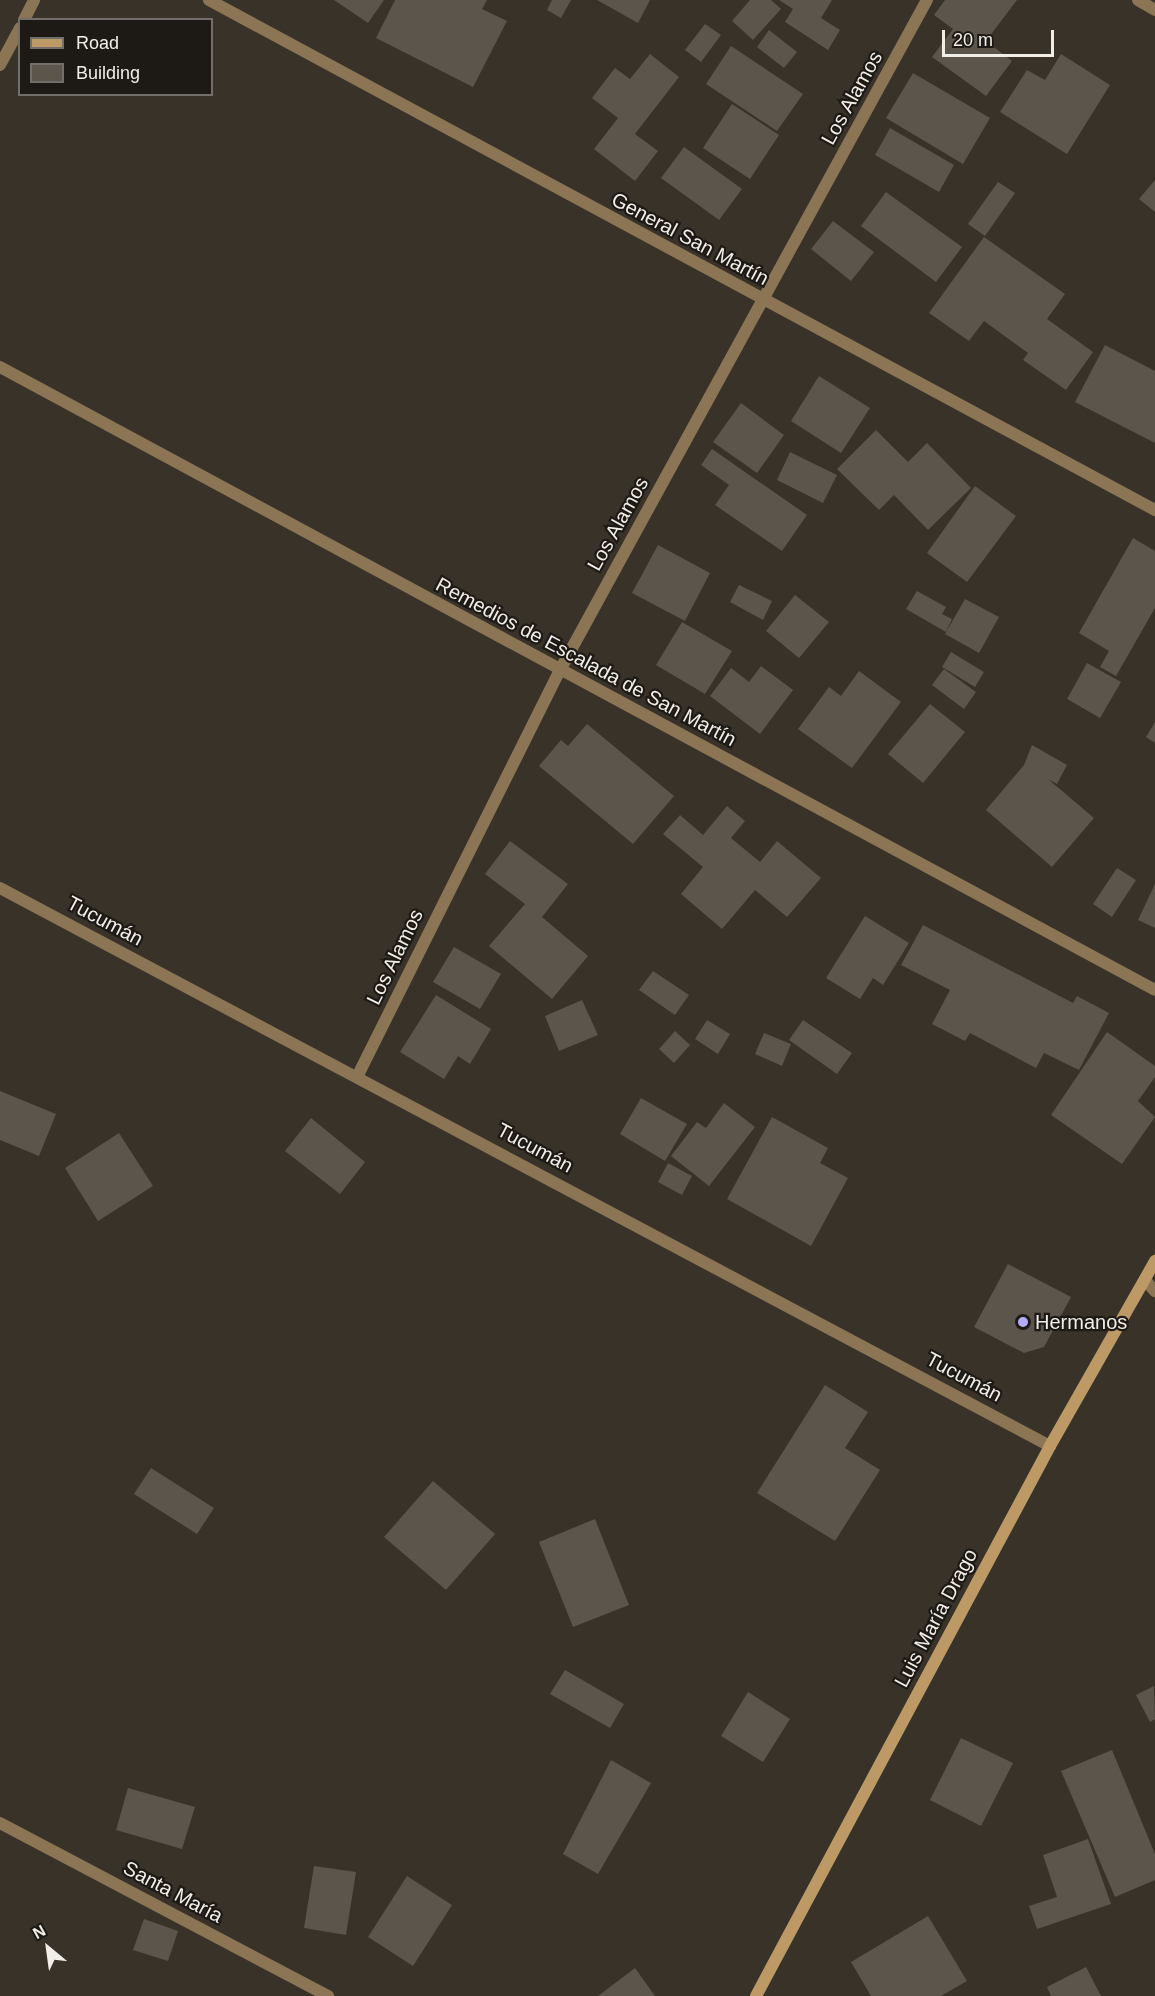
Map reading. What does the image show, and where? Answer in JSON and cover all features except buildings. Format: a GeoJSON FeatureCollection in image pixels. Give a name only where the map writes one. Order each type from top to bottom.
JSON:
{"type":"FeatureCollection","features":[{"type":"Feature","properties":{"kind":"main road","name":"Luis María Drago"},"geometry":{"type":"LineString","coordinates":[[756,1996],[1050,1446],[1155,1261]]}},
{"type":"Feature","properties":{"kind":"street"},"geometry":{"type":"LineString","coordinates":[[25,18],[34,0]]}},
{"type":"Feature","properties":{"kind":"street","name":"General San Martín"},"geometry":{"type":"LineString","coordinates":[[208,0],[763,301],[1155,510]]}},
{"type":"Feature","properties":{"kind":"street","name":"Los Alamos"},"geometry":{"type":"LineString","coordinates":[[358,1075],[560,670],[927,0]]}},
{"type":"Feature","properties":{"kind":"street"},"geometry":{"type":"LineString","coordinates":[[1138,0],[1155,10]]}},
{"type":"Feature","properties":{"kind":"street"},"geometry":{"type":"LineString","coordinates":[[0,65],[18,32]]}},
{"type":"Feature","properties":{"kind":"street","name":"Remedios de Escalada de San Martín"},"geometry":{"type":"LineString","coordinates":[[0,367],[1155,990]]}},
{"type":"Feature","properties":{"kind":"street","name":"Tucumán"},"geometry":{"type":"LineString","coordinates":[[0,888],[358,1075],[1050,1446]]}},
{"type":"Feature","properties":{"kind":"street"},"geometry":{"type":"LineString","coordinates":[[1145,1280],[1155,1291]]}},
{"type":"Feature","properties":{"kind":"street","name":"Santa María"},"geometry":{"type":"LineString","coordinates":[[0,1823],[328,1996]]}},
{"type":"Feature","properties":{"kind":"place","name":"Hermanos"},"geometry":{"type":"Point","coordinates":[1023,1322]}}]}
